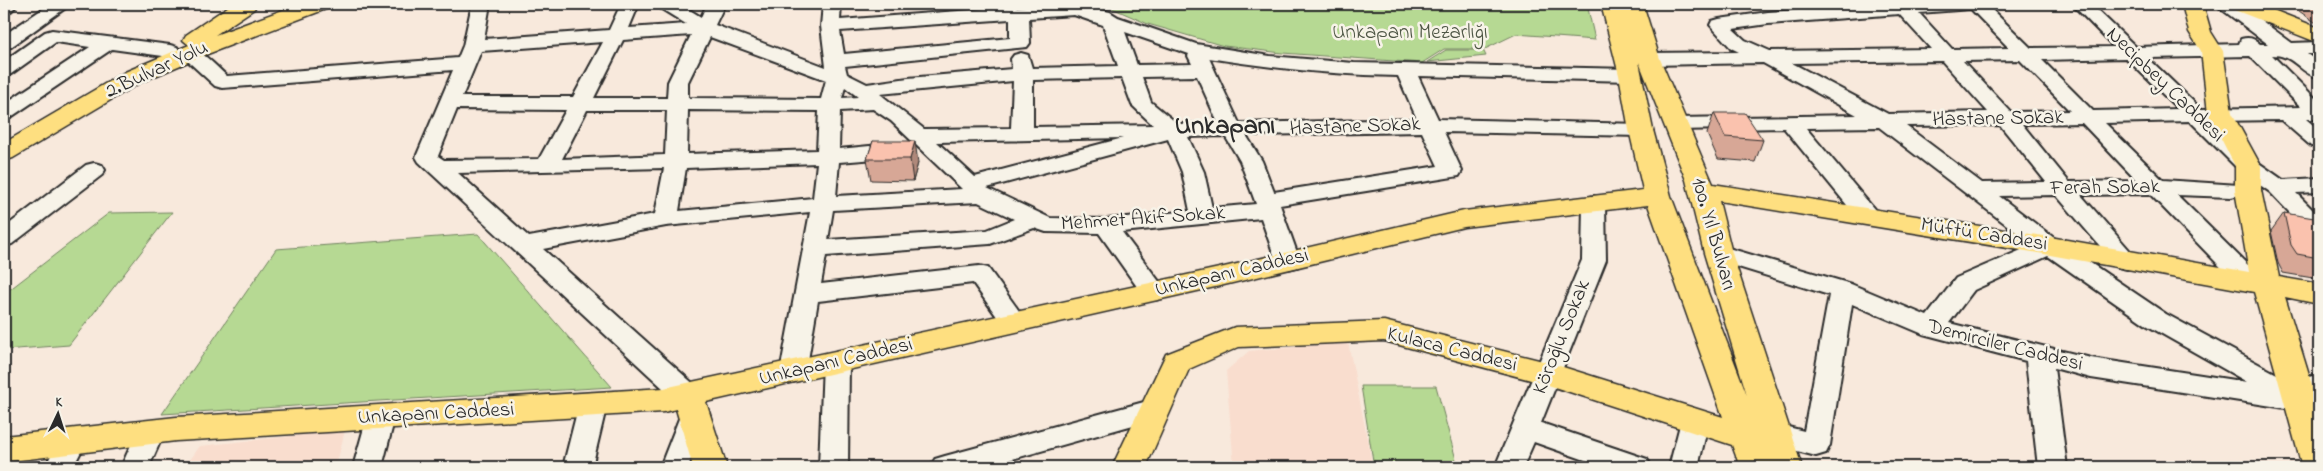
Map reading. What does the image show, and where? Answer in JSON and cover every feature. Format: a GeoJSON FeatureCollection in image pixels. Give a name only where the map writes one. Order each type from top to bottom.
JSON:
{"type":"FeatureCollection","features":[{"type":"Feature","properties":{"kind":"main road","name":"2.Bulvar Yolu"},"geometry":{"type":"LineString","coordinates":[[4,140],[117,75],[289,4]]}},
{"type":"Feature","properties":{"kind":"main road","name":"2.Bulvar Yolu"},"geometry":{"type":"LineString","coordinates":[[4,153],[182,49],[318,4]]}},
{"type":"Feature","properties":{"kind":"main road","name":"100. Yıl Bulvarı"},"geometry":{"type":"LineString","coordinates":[[1610,4],[1640,67],[1676,124],[1703,193],[1718,253],[1776,456]]}},
{"type":"Feature","properties":{"kind":"main road","name":"100. Yıl Bulvarı"},"geometry":{"type":"LineString","coordinates":[[1632,4],[1640,67],[1641,130],[1657,192],[1776,456]]}},
{"type":"Feature","properties":{"kind":"main road"},"geometry":{"type":"LineString","coordinates":[[2193,4],[2206,41],[2220,113],[2248,166],[2248,190],[2258,283],[2313,397],[2319,467]]}},
{"type":"Feature","properties":{"kind":"main road"},"geometry":{"type":"LineString","coordinates":[[2240,4],[2319,36]]}},
{"type":"Feature","properties":{"kind":"main road"},"geometry":{"type":"LineString","coordinates":[[182,49],[240,5]]}},
{"type":"Feature","properties":{"kind":"main road","name":"Unkapanı Caddesi"},"geometry":{"type":"LineString","coordinates":[[4,449],[150,433],[381,417],[664,400],[691,405],[793,372],[1154,292],[1464,219],[1594,203],[1657,192],[1703,193]]}},
{"type":"Feature","properties":{"kind":"main road","name":"Müftü Caddesi"},"geometry":{"type":"LineString","coordinates":[[1703,193],[1868,216],[2319,294]]}},
{"type":"Feature","properties":{"kind":"main road","name":"Kulaca Caddesi"},"geometry":{"type":"LineString","coordinates":[[1129,467],[1177,362],[1235,337],[1384,331],[1547,373],[1695,421],[1776,456]]}},
{"type":"Feature","properties":{"kind":"main road"},"geometry":{"type":"LineString","coordinates":[[691,405],[710,467]]}},
{"type":"Feature","properties":{"kind":"street"},"geometry":{"type":"LineString","coordinates":[[4,7],[9,4]]}},
{"type":"Feature","properties":{"kind":"street"},"geometry":{"type":"LineString","coordinates":[[8,37],[62,4]]}},
{"type":"Feature","properties":{"kind":"street"},"geometry":{"type":"LineString","coordinates":[[481,4],[469,54],[427,157],[524,245],[691,405],[674,467]]}},
{"type":"Feature","properties":{"kind":"street"},"geometry":{"type":"LineString","coordinates":[[547,166],[617,34],[630,4]]}},
{"type":"Feature","properties":{"kind":"street","name":"Mehmet Akif Sokak"},"geometry":{"type":"LineString","coordinates":[[667,4],[706,28],[836,69],[925,142],[976,190],[1046,225],[1106,226],[1202,216],[1451,171],[1431,125]]}},
{"type":"Feature","properties":{"kind":"street"},"geometry":{"type":"LineString","coordinates":[[666,219],[676,162],[678,82],[706,28],[716,4]]}},
{"type":"Feature","properties":{"kind":"street"},"geometry":{"type":"LineString","coordinates":[[793,372],[827,182],[830,105],[836,69],[830,26],[832,4]]}},
{"type":"Feature","properties":{"kind":"street"},"geometry":{"type":"LineString","coordinates":[[1969,4],[1903,7],[1768,18],[1719,25],[1738,44],[1885,121],[1979,190],[2050,246],[2157,320],[2313,397]]}},
{"type":"Feature","properties":{"kind":"street"},"geometry":{"type":"LineString","coordinates":[[1976,4],[2156,187],[2258,283]]}},
{"type":"Feature","properties":{"kind":"street","name":"Necipbey Caddesi"},"geometry":{"type":"LineString","coordinates":[[2081,4],[2248,166],[2278,187],[2319,230]]}},
{"type":"Feature","properties":{"kind":"street"},"geometry":{"type":"LineString","coordinates":[[2227,4],[2319,72]]}},
{"type":"Feature","properties":{"kind":"street"},"geometry":{"type":"LineString","coordinates":[[830,26],[1019,13],[1074,6],[1111,22],[1195,50],[1270,62],[1354,69],[1406,70],[1640,67],[1766,57],[1944,54],[2133,54],[2206,41],[2286,49],[2319,48]]}},
{"type":"Feature","properties":{"kind":"street"},"geometry":{"type":"LineString","coordinates":[[1903,7],[1944,54],[2006,119],[2127,261]]}},
{"type":"Feature","properties":{"kind":"street"},"geometry":{"type":"LineString","coordinates":[[1019,13],[1023,74],[1022,134]]}},
{"type":"Feature","properties":{"kind":"street"},"geometry":{"type":"LineString","coordinates":[[1111,22],[1142,105],[1174,131],[1190,157],[1202,216]]}},
{"type":"Feature","properties":{"kind":"street"},"geometry":{"type":"LineString","coordinates":[[8,37],[52,36],[182,49],[222,82],[469,54],[617,34],[706,28]]}},
{"type":"Feature","properties":{"kind":"street"},"geometry":{"type":"LineString","coordinates":[[4,70],[52,36]]}},
{"type":"Feature","properties":{"kind":"street"},"geometry":{"type":"LineString","coordinates":[[4,113],[108,43]]}},
{"type":"Feature","properties":{"kind":"street"},"geometry":{"type":"LineString","coordinates":[[836,69],[1020,43]]}},
{"type":"Feature","properties":{"kind":"street"},"geometry":{"type":"LineString","coordinates":[[2250,45],[2319,113]]}},
{"type":"Feature","properties":{"kind":"street"},"geometry":{"type":"LineString","coordinates":[[1195,50],[1232,130],[1251,161],[1288,261]]}},
{"type":"Feature","properties":{"kind":"street"},"geometry":{"type":"LineString","coordinates":[[450,103],[830,105],[870,96],[908,84],[1023,74],[1205,70]]}},
{"type":"Feature","properties":{"kind":"street"},"geometry":{"type":"LineString","coordinates":[[1406,70],[1431,125]]}},
{"type":"Feature","properties":{"kind":"street","name":"Hastane Sokak"},"geometry":{"type":"LineString","coordinates":[[1676,124],[2088,118],[2220,113],[2319,113]]}},
{"type":"Feature","properties":{"kind":"street"},"geometry":{"type":"LineString","coordinates":[[2286,113],[2319,141]]}},
{"type":"Feature","properties":{"kind":"street"},"geometry":{"type":"LineString","coordinates":[[1790,122],[1868,216]]}},
{"type":"Feature","properties":{"kind":"street","name":"Hastane Sokak"},"geometry":{"type":"LineString","coordinates":[[438,167],[547,166],[828,156],[925,142],[1022,134],[1431,125],[1641,130]]}},
{"type":"Feature","properties":{"kind":"street"},"geometry":{"type":"LineString","coordinates":[[524,245],[666,219],[976,190],[1174,131]]}},
{"type":"Feature","properties":{"kind":"street"},"geometry":{"type":"LineString","coordinates":[[4,239],[94,170]]}},
{"type":"Feature","properties":{"kind":"street"},"geometry":{"type":"LineString","coordinates":[[2278,187],[2319,185]]}},
{"type":"Feature","properties":{"kind":"street","name":"Ferah Sokak"},"geometry":{"type":"LineString","coordinates":[[1979,190],[2156,187],[2231,190]]}},
{"type":"Feature","properties":{"kind":"street","name":"Köroğlu Sokak"},"geometry":{"type":"LineString","coordinates":[[1509,467],[1594,260],[1594,203]]}},
{"type":"Feature","properties":{"kind":"street"},"geometry":{"type":"LineString","coordinates":[[815,249],[990,237],[1034,220]]}},
{"type":"Feature","properties":{"kind":"street"},"geometry":{"type":"LineString","coordinates":[[1106,226],[1154,292]]}},
{"type":"Feature","properties":{"kind":"street"},"geometry":{"type":"LineString","coordinates":[[1932,328],[1965,284],[2050,246]]}},
{"type":"Feature","properties":{"kind":"street","name":"Demirciler Caddesi"},"geometry":{"type":"LineString","coordinates":[[1718,253],[1842,290],[1932,328],[2039,356],[2092,368],[2313,397]]}},
{"type":"Feature","properties":{"kind":"street"},"geometry":{"type":"LineString","coordinates":[[807,294],[979,274],[1014,322]]}},
{"type":"Feature","properties":{"kind":"street"},"geometry":{"type":"LineString","coordinates":[[1776,456],[1816,445],[1842,290]]}},
{"type":"Feature","properties":{"kind":"street"},"geometry":{"type":"LineString","coordinates":[[2039,356],[2052,467]]}},
{"type":"Feature","properties":{"kind":"street"},"geometry":{"type":"LineString","coordinates":[[833,467],[836,362]]}},
{"type":"Feature","properties":{"kind":"street"},"geometry":{"type":"LineString","coordinates":[[577,467],[593,404]]}},
{"type":"Feature","properties":{"kind":"street"},"geometry":{"type":"LineString","coordinates":[[945,467],[1156,409]]}},
{"type":"Feature","properties":{"kind":"street"},"geometry":{"type":"LineString","coordinates":[[366,467],[381,417]]}},
{"type":"Feature","properties":{"kind":"street"},"geometry":{"type":"LineString","coordinates":[[1683,467],[1695,421]]}},
{"type":"Feature","properties":{"kind":"street"},"geometry":{"type":"LineString","coordinates":[[1525,428],[1637,467]]}},
{"type":"Feature","properties":{"kind":"street"},"geometry":{"type":"LineString","coordinates":[[135,467],[150,433]]}},
{"type":"Feature","properties":{"kind":"street"},"geometry":{"type":"LineString","coordinates":[[59,467],[73,440]]}},
{"type":"Feature","properties":{"kind":"shaded area"},"geometry":{"type":"Polygon","coordinates":[[[1348,342],[1373,467],[1234,467],[1226,371],[1249,351],[1348,342]]]}},
{"type":"Feature","properties":{"kind":"shaded area"},"geometry":{"type":"Polygon","coordinates":[[[345,430],[336,467],[185,467],[200,446],[345,430]]]}},
{"type":"Feature","properties":{"kind":"green space","name":"Unkapanı Mezarlığı"},"geometry":{"type":"Polygon","coordinates":[[[1103,4],[1587,4],[1595,40],[1516,34],[1485,49],[1444,49],[1422,63],[1282,53],[1224,46],[1148,24],[1103,4]]]}},
{"type":"Feature","properties":{"kind":"green space"},"geometry":{"type":"Polygon","coordinates":[[[1446,50],[1483,50],[1486,56],[1427,62],[1446,50]]]}},
{"type":"Feature","properties":{"kind":"green space"},"geometry":{"type":"Polygon","coordinates":[[[172,212],[69,345],[4,350],[4,294],[109,213],[172,212]]]}},
{"type":"Feature","properties":{"kind":"green space"},"geometry":{"type":"Polygon","coordinates":[[[478,234],[612,387],[162,414],[276,249],[478,234]]]}},
{"type":"Feature","properties":{"kind":"green space"},"geometry":{"type":"Polygon","coordinates":[[[1361,386],[1436,386],[1458,467],[1374,467],[1361,386]]]}},
{"type":"Feature","properties":{"kind":"building"},"geometry":{"type":"Polygon","coordinates":[[[1714,113],[1745,113],[1763,140],[1725,137],[1714,113]]]}},
{"type":"Feature","properties":{"kind":"building"},"geometry":{"type":"Polygon","coordinates":[[[873,141],[915,141],[910,159],[867,159],[873,141]]]}},
{"type":"Feature","properties":{"kind":"building"},"geometry":{"type":"Polygon","coordinates":[[[2284,213],[2314,218],[2319,228],[2319,258],[2297,254],[2291,245],[2284,213]]]}},
{"type":"Feature","properties":{"kind":"district","name":"Unkapanı"},"geometry":{"type":"Point","coordinates":[1225,127]}}]}
